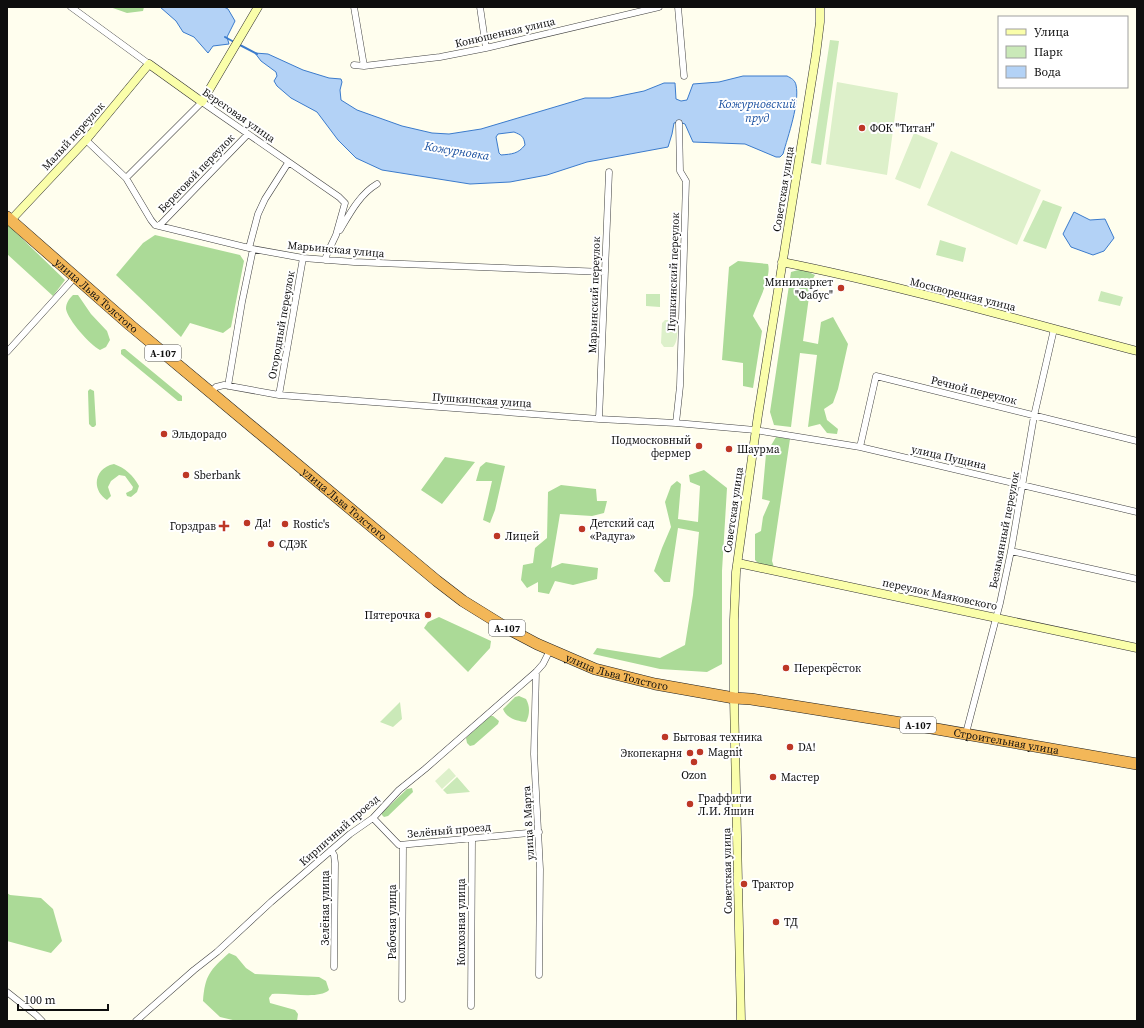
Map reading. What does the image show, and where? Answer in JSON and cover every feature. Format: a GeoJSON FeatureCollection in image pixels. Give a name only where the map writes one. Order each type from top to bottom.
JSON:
{"type":"FeatureCollection","features":[{"type":"Feature","properties":{"kind":"highway","name":"улица Льва Толстого"},"geometry":{"type":"LineString","coordinates":[[9,218],[210,393],[442,585],[484,615],[550,650],[595,668],[655,684],[734,698]]}},
{"type":"Feature","properties":{"kind":"highway","name":"Строительная улица"},"geometry":{"type":"LineString","coordinates":[[734,698],[842,713],[966,733],[1137,764]]}},
{"type":"Feature","properties":{"kind":"street","name":"Береговая улица"},"geometry":{"type":"LineString","coordinates":[[71,7],[288,163],[339,196],[345,203],[336,236],[326,254],[325,260]]}},
{"type":"Feature","properties":{"kind":"street"},"geometry":{"type":"LineString","coordinates":[[126,178],[202,102],[258,7]]}},
{"type":"Feature","properties":{"kind":"street"},"geometry":{"type":"LineString","coordinates":[[354,7],[364,66]]}},
{"type":"Feature","properties":{"kind":"street"},"geometry":{"type":"LineString","coordinates":[[480,7],[486,48]]}},
{"type":"Feature","properties":{"kind":"street","name":"Конюшенная улица"},"geometry":{"type":"LineString","coordinates":[[354,65],[364,66],[440,57],[486,48],[659,7]]}},
{"type":"Feature","properties":{"kind":"street"},"geometry":{"type":"LineString","coordinates":[[678,7],[684,76]]}},
{"type":"Feature","properties":{"kind":"street","name":"Советская улица"},"geometry":{"type":"LineString","coordinates":[[742,1021],[734,698],[734,620],[738,563],[756,430],[816,58],[820,7]]}},
{"type":"Feature","properties":{"kind":"street","name":"Малый переулок"},"geometry":{"type":"LineString","coordinates":[[9,218],[86,140],[149,64]]}},
{"type":"Feature","properties":{"kind":"street","name":"Пушкинский переулок"},"geometry":{"type":"LineString","coordinates":[[676,423],[680,378],[686,181],[680,171],[679,123]]}},
{"type":"Feature","properties":{"kind":"street","name":"Береговой переулок"},"geometry":{"type":"LineString","coordinates":[[159,226],[248,134]]}},
{"type":"Feature","properties":{"kind":"street"},"geometry":{"type":"LineString","coordinates":[[86,140],[126,178],[151,220],[155,225],[159,226]]}},
{"type":"Feature","properties":{"kind":"street"},"geometry":{"type":"LineString","coordinates":[[210,393],[216,387],[228,386],[258,214],[288,163]]}},
{"type":"Feature","properties":{"kind":"street","name":"Марьинский переулок"},"geometry":{"type":"LineString","coordinates":[[600,419],[610,172]]}},
{"type":"Feature","properties":{"kind":"street"},"geometry":{"type":"LineString","coordinates":[[336,236],[356,204],[368,189],[377,184]]}},
{"type":"Feature","properties":{"kind":"street","name":"Марьинская улица"},"geometry":{"type":"LineString","coordinates":[[159,226],[251,248],[303,258],[605,272]]}},
{"type":"Feature","properties":{"kind":"street","name":"Огородный переулок"},"geometry":{"type":"LineString","coordinates":[[279,395],[303,258]]}},
{"type":"Feature","properties":{"kind":"street","name":"Москворецкая улица"},"geometry":{"type":"LineString","coordinates":[[782,262],[824,270],[892,287],[1137,351]]}},
{"type":"Feature","properties":{"kind":"street"},"geometry":{"type":"LineString","coordinates":[[7,352],[75,277]]}},
{"type":"Feature","properties":{"kind":"street","name":"Безымянный переулок"},"geometry":{"type":"LineString","coordinates":[[966,733],[997,617],[1011,551],[1034,416],[1054,329]]}},
{"type":"Feature","properties":{"kind":"street","name":"Речной переулок"},"geometry":{"type":"LineString","coordinates":[[860,447],[876,376],[1137,441]]}},
{"type":"Feature","properties":{"kind":"street","name":"Пушкинская улица"},"geometry":{"type":"LineString","coordinates":[[228,386],[279,395],[756,430]]}},
{"type":"Feature","properties":{"kind":"street","name":"улица Пущина"},"geometry":{"type":"LineString","coordinates":[[756,430],[860,447],[1137,512]]}},
{"type":"Feature","properties":{"kind":"street"},"geometry":{"type":"LineString","coordinates":[[1011,551],[1137,579]]}},
{"type":"Feature","properties":{"kind":"street","name":"переулок Маяковского"},"geometry":{"type":"LineString","coordinates":[[738,563],[1137,648]]}},
{"type":"Feature","properties":{"kind":"street","name":"Кирпичный проезд"},"geometry":{"type":"LineString","coordinates":[[136,1021],[217,952],[271,902],[331,850],[350,834],[373,818],[399,790],[536,672],[543,664],[550,650]]}},
{"type":"Feature","properties":{"kind":"street","name":"улица 8 Марта"},"geometry":{"type":"LineString","coordinates":[[536,672],[534,754],[539,832],[539,975]]}},
{"type":"Feature","properties":{"kind":"street","name":"Зелёный проезд"},"geometry":{"type":"LineString","coordinates":[[373,818],[399,845],[539,832]]}},
{"type":"Feature","properties":{"kind":"street","name":"Колхозная улица"},"geometry":{"type":"LineString","coordinates":[[471,1006],[472,839]]}},
{"type":"Feature","properties":{"kind":"street","name":"Рабочая улица"},"geometry":{"type":"LineString","coordinates":[[402,999],[403,845]]}},
{"type":"Feature","properties":{"kind":"street","name":"Зелёная улица"},"geometry":{"type":"LineString","coordinates":[[331,850],[334,855],[335,863],[334,967]]}},
{"type":"Feature","properties":{"kind":"street"},"geometry":{"type":"LineString","coordinates":[[7,992],[42,1021]]}},
{"type":"Feature","properties":{"kind":"green space"},"geometry":{"type":"Polygon","coordinates":[[[110,7],[144,7],[143,11],[127,13],[110,7]]]}},
{"type":"Feature","properties":{"kind":"green space"},"geometry":{"type":"Polygon","coordinates":[[[830,40],[839,41],[821,165],[811,163],[830,40]]]}},
{"type":"Feature","properties":{"kind":"green space","name":"ФОК \"Титан\""},"geometry":{"type":"Polygon","coordinates":[[[837,82],[898,93],[887,175],[826,164],[837,82]]]}},
{"type":"Feature","properties":{"kind":"green space"},"geometry":{"type":"Polygon","coordinates":[[[914,133],[938,143],[920,189],[895,179],[914,133]]]}},
{"type":"Feature","properties":{"kind":"green space"},"geometry":{"type":"Polygon","coordinates":[[[951,151],[1041,190],[1017,245],[927,205],[951,151]]]}},
{"type":"Feature","properties":{"kind":"green space"},"geometry":{"type":"Polygon","coordinates":[[[1043,200],[1062,207],[1046,249],[1023,241],[1043,200]]]}},
{"type":"Feature","properties":{"kind":"green space"},"geometry":{"type":"Polygon","coordinates":[[[7,224],[65,280],[53,296],[7,254],[7,224]]]}},
{"type":"Feature","properties":{"kind":"green space"},"geometry":{"type":"Polygon","coordinates":[[[155,235],[240,255],[244,261],[231,327],[223,333],[190,323],[181,337],[116,275],[143,243],[155,235]]]}},
{"type":"Feature","properties":{"kind":"green space"},"geometry":{"type":"Polygon","coordinates":[[[940,240],[966,248],[963,262],[936,255],[940,240]]]}},
{"type":"Feature","properties":{"kind":"green space"},"geometry":{"type":"Polygon","coordinates":[[[738,261],[768,264],[769,269],[764,290],[753,316],[762,331],[753,388],[743,386],[743,363],[722,360],[729,267],[738,261]]]}},
{"type":"Feature","properties":{"kind":"green space"},"geometry":{"type":"Polygon","coordinates":[[[802,269],[815,275],[811,282],[803,341],[818,344],[821,322],[833,317],[848,344],[838,389],[833,403],[824,409],[827,420],[838,429],[837,434],[827,433],[820,424],[808,427],[817,355],[800,353],[791,427],[774,425],[770,412],[791,272],[802,269]]]}},
{"type":"Feature","properties":{"kind":"green space"},"geometry":{"type":"Polygon","coordinates":[[[1101,291],[1123,297],[1120,306],[1098,301],[1101,291]]]}},
{"type":"Feature","properties":{"kind":"green space"},"geometry":{"type":"Polygon","coordinates":[[[646,294],[660,294],[660,307],[646,306],[646,294]]]}},
{"type":"Feature","properties":{"kind":"green space"},"geometry":{"type":"Polygon","coordinates":[[[73,295],[78,295],[91,314],[107,331],[110,340],[106,347],[100,350],[91,343],[80,332],[71,319],[66,307],[68,301],[73,295]]]}},
{"type":"Feature","properties":{"kind":"green space"},"geometry":{"type":"Polygon","coordinates":[[[665,320],[675,320],[676,323],[677,338],[673,347],[664,347],[661,343],[662,323],[665,320]]]}},
{"type":"Feature","properties":{"kind":"green space"},"geometry":{"type":"Polygon","coordinates":[[[125,349],[182,396],[182,401],[178,401],[121,354],[121,350],[125,349]]]}},
{"type":"Feature","properties":{"kind":"green space"},"geometry":{"type":"Polygon","coordinates":[[[90,389],[94,391],[96,425],[94,427],[89,424],[88,391],[90,389]]]}},
{"type":"Feature","properties":{"kind":"green space"},"geometry":{"type":"Polygon","coordinates":[[[776,437],[790,439],[772,561],[774,567],[763,568],[755,560],[755,534],[761,531],[763,517],[770,501],[762,499],[766,454],[776,437]]]}},
{"type":"Feature","properties":{"kind":"green space"},"geometry":{"type":"Polygon","coordinates":[[[445,457],[475,462],[442,504],[421,490],[445,457]]]}},
{"type":"Feature","properties":{"kind":"green space"},"geometry":{"type":"Polygon","coordinates":[[[486,462],[505,466],[495,510],[490,523],[483,520],[492,481],[476,481],[480,467],[486,462]]]}},
{"type":"Feature","properties":{"kind":"green space"},"geometry":{"type":"Polygon","coordinates":[[[114,464],[128,472],[139,486],[137,492],[131,497],[127,496],[126,493],[132,490],[133,487],[125,476],[119,475],[111,481],[108,487],[111,496],[107,500],[99,491],[97,480],[99,475],[107,466],[114,464]]]}},
{"type":"Feature","properties":{"kind":"green space"},"geometry":{"type":"Polygon","coordinates":[[[704,470],[727,488],[722,571],[722,664],[707,672],[660,669],[593,654],[597,648],[660,658],[685,645],[693,595],[699,532],[678,528],[670,582],[664,582],[654,571],[671,527],[665,502],[671,486],[677,481],[681,484],[678,519],[698,522],[700,486],[690,482],[689,475],[704,470]]]}},
{"type":"Feature","properties":{"kind":"green space"},"geometry":{"type":"Polygon","coordinates":[[[561,485],[596,489],[597,501],[607,501],[604,513],[592,516],[560,514],[551,568],[562,563],[598,568],[597,579],[573,585],[555,581],[549,594],[538,592],[538,582],[527,588],[521,580],[523,565],[533,563],[535,548],[547,538],[548,492],[561,485]]]}},
{"type":"Feature","properties":{"kind":"green space"},"geometry":{"type":"Polygon","coordinates":[[[439,617],[491,641],[490,648],[468,672],[424,628],[428,622],[439,617]]]}},
{"type":"Feature","properties":{"kind":"green space"},"geometry":{"type":"Polygon","coordinates":[[[519,696],[526,699],[529,707],[526,722],[509,717],[503,709],[515,697],[519,696]]]}},
{"type":"Feature","properties":{"kind":"green space"},"geometry":{"type":"Polygon","coordinates":[[[400,702],[402,719],[393,727],[380,722],[400,702]]]}},
{"type":"Feature","properties":{"kind":"green space"},"geometry":{"type":"Polygon","coordinates":[[[490,716],[493,716],[499,721],[498,724],[474,745],[470,746],[467,743],[466,738],[490,716]]]}},
{"type":"Feature","properties":{"kind":"green space"},"geometry":{"type":"Polygon","coordinates":[[[449,768],[456,776],[442,789],[435,781],[449,768]]]}},
{"type":"Feature","properties":{"kind":"green space"},"geometry":{"type":"Polygon","coordinates":[[[457,777],[470,792],[447,794],[443,790],[457,777]]]}},
{"type":"Feature","properties":{"kind":"green space"},"geometry":{"type":"Polygon","coordinates":[[[412,788],[413,792],[388,816],[384,817],[382,815],[382,813],[407,789],[412,788]]]}},
{"type":"Feature","properties":{"kind":"green space"},"geometry":{"type":"Polygon","coordinates":[[[7,893],[10,895],[41,898],[53,909],[62,941],[51,953],[7,941],[7,893]]]}},
{"type":"Feature","properties":{"kind":"green space"},"geometry":{"type":"Polygon","coordinates":[[[229,953],[236,956],[246,968],[255,974],[319,977],[326,981],[329,990],[318,995],[272,994],[269,998],[270,1003],[295,1010],[298,1014],[297,1021],[237,1021],[220,1017],[203,1001],[204,992],[207,979],[213,969],[229,953]]]}},
{"type":"Feature","properties":{"kind":"water"},"geometry":{"type":"Polygon","coordinates":[[[160,7],[224,7],[228,9],[235,21],[227,37],[229,44],[213,46],[208,53],[194,37],[183,32],[176,21],[160,7]]]}},
{"type":"Feature","properties":{"kind":"water","name":"Кожурновский пруд"},"geometry":{"type":"Polygon","coordinates":[[[255,53],[268,54],[303,70],[329,78],[341,79],[341,100],[357,110],[402,126],[432,133],[449,134],[481,129],[585,98],[610,98],[644,91],[664,83],[675,83],[676,99],[681,101],[687,100],[693,84],[719,82],[743,76],[787,76],[793,79],[797,92],[793,119],[783,154],[780,157],[776,157],[745,144],[693,142],[685,124],[679,122],[674,123],[668,147],[587,162],[547,175],[510,182],[470,184],[382,170],[356,158],[338,140],[317,112],[291,98],[277,86],[274,81],[277,76],[276,72],[261,61],[255,53]],[[514,132],[498,134],[496,137],[499,153],[501,155],[514,153],[525,145],[523,138],[514,132]]]}},
{"type":"Feature","properties":{"kind":"water"},"geometry":{"type":"Polygon","coordinates":[[[1074,212],[1090,220],[1105,219],[1114,238],[1104,251],[1093,255],[1071,247],[1063,234],[1074,212]]]}},
{"type":"Feature","properties":{"kind":"waterway","name":"Кожурновка"},"geometry":{"type":"LineString","coordinates":[[225,37],[234,42]]}},
{"type":"Feature","properties":{"kind":"waterway","name":"Кожурновка"},"geometry":{"type":"LineString","coordinates":[[238,44],[257,54]]}},
{"type":"Feature","properties":{"kind":"waterway"},"geometry":{"type":"LineString","coordinates":[[402,1021],[408,1021]]}},
{"type":"Feature","properties":{"kind":"place","name":"ФОК \"Титан\""},"geometry":{"type":"Point","coordinates":[862,128]}},
{"type":"Feature","properties":{"kind":"place","name":"Минимаркет \"Фабус\""},"geometry":{"type":"Point","coordinates":[841,288]}},
{"type":"Feature","properties":{"kind":"place","name":"Эльдорадо"},"geometry":{"type":"Point","coordinates":[164,434]}},
{"type":"Feature","properties":{"kind":"place","name":"Подмосковный фермер"},"geometry":{"type":"Point","coordinates":[699,446]}},
{"type":"Feature","properties":{"kind":"place","name":"Шаурма"},"geometry":{"type":"Point","coordinates":[729,449]}},
{"type":"Feature","properties":{"kind":"place","name":"Sberbank"},"geometry":{"type":"Point","coordinates":[186,475]}},
{"type":"Feature","properties":{"kind":"place","name":"Да!"},"geometry":{"type":"Point","coordinates":[247,523]}},
{"type":"Feature","properties":{"kind":"place","name":"Rostic's"},"geometry":{"type":"Point","coordinates":[285,524]}},
{"type":"Feature","properties":{"kind":"place","name":"Горздрав"},"geometry":{"type":"Point","coordinates":[224,526]}},
{"type":"Feature","properties":{"kind":"place","name":"Детский сад «Радуга»"},"geometry":{"type":"Point","coordinates":[582,529]}},
{"type":"Feature","properties":{"kind":"place","name":"Лицей"},"geometry":{"type":"Point","coordinates":[497,536]}},
{"type":"Feature","properties":{"kind":"place","name":"СДЭК"},"geometry":{"type":"Point","coordinates":[271,544]}},
{"type":"Feature","properties":{"kind":"place","name":"Пятерочка"},"geometry":{"type":"Point","coordinates":[428,615]}},
{"type":"Feature","properties":{"kind":"place","name":"Перекрёсток"},"geometry":{"type":"Point","coordinates":[786,668]}},
{"type":"Feature","properties":{"kind":"place","name":"Бытовая техника"},"geometry":{"type":"Point","coordinates":[665,737]}},
{"type":"Feature","properties":{"kind":"place","name":"DA!"},"geometry":{"type":"Point","coordinates":[790,747]}},
{"type":"Feature","properties":{"kind":"place","name":"Magnit"},"geometry":{"type":"Point","coordinates":[700,752]}},
{"type":"Feature","properties":{"kind":"place","name":"Экопекарня"},"geometry":{"type":"Point","coordinates":[690,753]}},
{"type":"Feature","properties":{"kind":"place","name":"Ozon"},"geometry":{"type":"Point","coordinates":[694,762]}},
{"type":"Feature","properties":{"kind":"place","name":"Мастер"},"geometry":{"type":"Point","coordinates":[773,777]}},
{"type":"Feature","properties":{"kind":"place","name":"Граффити Л.И. Яшин"},"geometry":{"type":"Point","coordinates":[690,804]}},
{"type":"Feature","properties":{"kind":"place","name":"Трактор"},"geometry":{"type":"Point","coordinates":[744,884]}},
{"type":"Feature","properties":{"kind":"place","name":"ТД"},"geometry":{"type":"Point","coordinates":[776,922]}}]}
